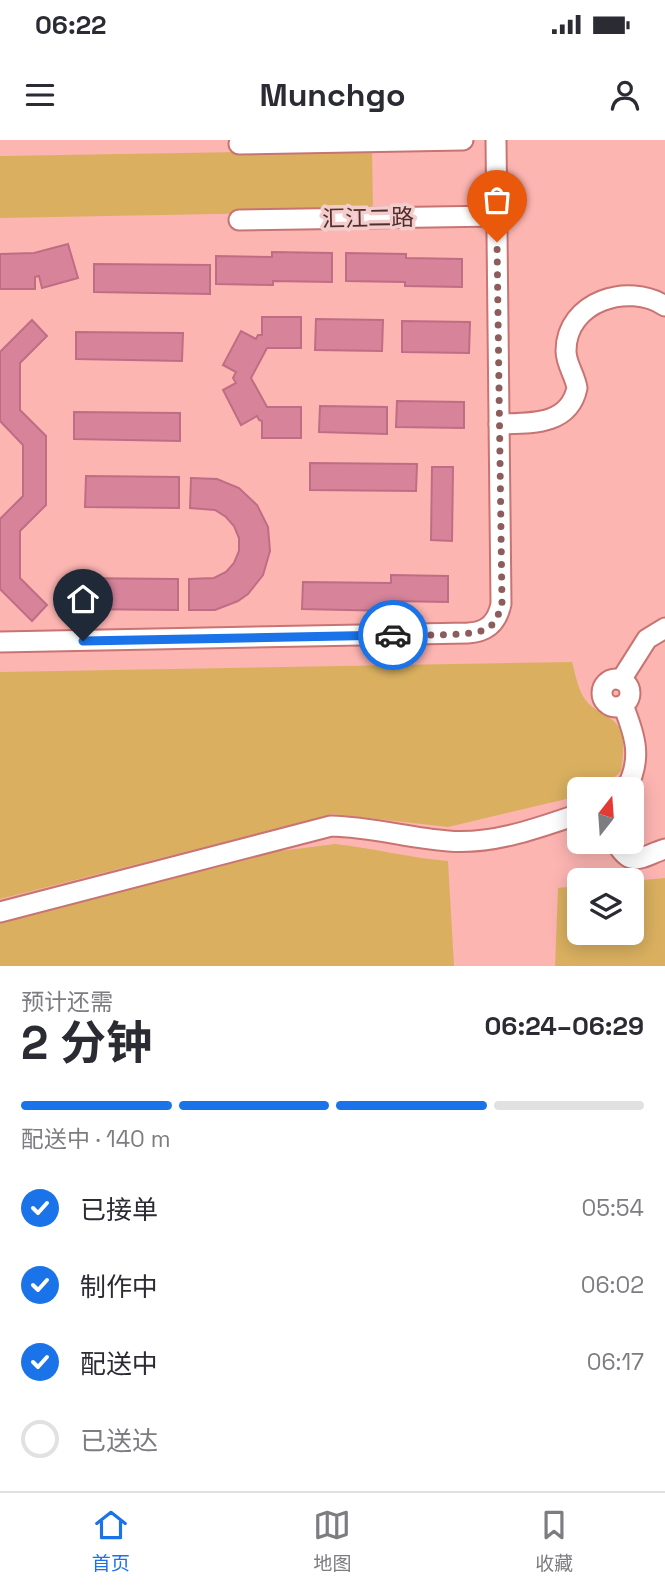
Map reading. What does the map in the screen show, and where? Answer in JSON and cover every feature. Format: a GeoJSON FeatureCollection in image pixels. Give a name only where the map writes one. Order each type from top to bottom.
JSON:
{"type":"FeatureCollection","features":[{"type":"Feature","properties":{"kind":"street"},"geometry":{"type":"LineString","coordinates":[[239,144],[463,140]]}},
{"type":"Feature","properties":{"kind":"street"},"geometry":{"type":"LineString","coordinates":[[0,642],[468,633],[492,625],[502,604],[496,140]]}},
{"type":"Feature","properties":{"kind":"street","name":"汇江二路"},"geometry":{"type":"LineString","coordinates":[[239,220],[497,216]]}},
{"type":"Feature","properties":{"kind":"street"},"geometry":{"type":"LineString","coordinates":[[499,424],[546,421],[569,406],[577,388],[568,360],[567,342],[574,323],[594,304],[613,297],[634,295],[665,306]]}},
{"type":"Feature","properties":{"kind":"street"},"geometry":{"type":"LineString","coordinates":[[631,777],[637,749],[634,732],[624,705],[609,705],[601,693],[608,681],[621,680],[647,639],[665,628]]}},
{"type":"Feature","properties":{"kind":"street"},"geometry":{"type":"LineString","coordinates":[[0,912],[331,826],[365,827],[449,841],[473,841],[494,839],[567,818]]}},
{"type":"Feature","properties":{"kind":"street"},"geometry":{"type":"LineString","coordinates":[[624,854],[634,860],[665,849]]}},
{"type":"Feature","properties":{"kind":"shaded area"},"geometry":{"type":"Polygon","coordinates":[[[372,150],[373,211],[0,218],[0,156],[372,150]]]}},
{"type":"Feature","properties":{"kind":"shaded area"},"geometry":{"type":"Polygon","coordinates":[[[572,662],[585,699],[620,729],[623,750],[621,771],[615,777],[567,777],[567,799],[448,827],[333,814],[0,899],[0,672],[572,662]]]}},
{"type":"Feature","properties":{"kind":"shaded area"},"geometry":{"type":"Polygon","coordinates":[[[335,844],[448,861],[454,966],[0,966],[0,922],[280,851],[335,844]]]}},
{"type":"Feature","properties":{"kind":"shaded area"},"geometry":{"type":"Polygon","coordinates":[[[665,878],[665,966],[555,966],[558,888],[567,887],[567,945],[644,945],[644,880],[665,878]]]}},
{"type":"Feature","properties":{"kind":"building"},"geometry":{"type":"Polygon","coordinates":[[[68,244],[78,278],[42,288],[39,276],[35,277],[35,289],[0,289],[0,254],[34,253],[68,244]]]}},
{"type":"Feature","properties":{"kind":"building"},"geometry":{"type":"Polygon","coordinates":[[[272,252],[332,253],[332,282],[216,284],[216,256],[272,257],[272,252]]]}},
{"type":"Feature","properties":{"kind":"building"},"geometry":{"type":"Polygon","coordinates":[[[346,253],[406,254],[406,258],[462,259],[462,287],[346,281],[346,253]]]}},
{"type":"Feature","properties":{"kind":"building"},"geometry":{"type":"Polygon","coordinates":[[[94,264],[210,265],[210,294],[94,292],[94,264]]]}},
{"type":"Feature","properties":{"kind":"building"},"geometry":{"type":"Polygon","coordinates":[[[262,317],[301,317],[301,348],[267,348],[251,378],[267,407],[301,407],[301,438],[262,438],[262,421],[257,416],[241,425],[223,390],[236,383],[233,378],[236,372],[223,365],[241,331],[256,339],[258,335],[262,335],[262,317]]]}},
{"type":"Feature","properties":{"kind":"building"},"geometry":{"type":"Polygon","coordinates":[[[316,319],[383,320],[382,351],[315,350],[316,319]]]}},
{"type":"Feature","properties":{"kind":"building"},"geometry":{"type":"Polygon","coordinates":[[[32,320],[47,336],[20,363],[20,410],[46,436],[46,505],[20,531],[20,578],[47,605],[32,621],[0,589],[0,519],[23,496],[23,445],[0,421],[0,352],[32,320]]]}},
{"type":"Feature","properties":{"kind":"building"},"geometry":{"type":"Polygon","coordinates":[[[402,321],[470,322],[469,353],[402,352],[402,321]]]}},
{"type":"Feature","properties":{"kind":"building"},"geometry":{"type":"Polygon","coordinates":[[[76,332],[183,333],[182,361],[76,359],[76,332]]]}},
{"type":"Feature","properties":{"kind":"building"},"geometry":{"type":"Polygon","coordinates":[[[397,401],[464,402],[464,428],[396,427],[397,401]]]}},
{"type":"Feature","properties":{"kind":"building"},"geometry":{"type":"Polygon","coordinates":[[[320,406],[387,407],[387,434],[319,432],[320,406]]]}},
{"type":"Feature","properties":{"kind":"building"},"geometry":{"type":"Polygon","coordinates":[[[74,412],[180,413],[180,441],[74,439],[74,412]]]}},
{"type":"Feature","properties":{"kind":"building"},"geometry":{"type":"Polygon","coordinates":[[[310,463],[417,464],[416,491],[310,490],[310,463]]]}},
{"type":"Feature","properties":{"kind":"building"},"geometry":{"type":"Polygon","coordinates":[[[432,467],[453,467],[452,541],[431,540],[432,467]]]}},
{"type":"Feature","properties":{"kind":"building"},"geometry":{"type":"Polygon","coordinates":[[[86,476],[179,477],[179,508],[85,507],[86,476]]]}},
{"type":"Feature","properties":{"kind":"building"},"geometry":{"type":"Polygon","coordinates":[[[191,478],[217,479],[239,488],[257,505],[268,527],[270,551],[263,575],[248,594],[215,610],[189,610],[189,579],[214,578],[226,572],[239,551],[239,538],[234,526],[215,510],[190,508],[191,478]]]}},
{"type":"Feature","properties":{"kind":"building"},"geometry":{"type":"Polygon","coordinates":[[[391,575],[448,576],[448,602],[391,601],[391,611],[302,609],[303,582],[391,583],[391,575]]]}},
{"type":"Feature","properties":{"kind":"building"},"geometry":{"type":"Polygon","coordinates":[[[70,578],[178,579],[178,610],[70,609],[70,578]]]}},
{"type":"Feature","properties":{"kind":"way so far"},"geometry":{"type":"LineString","coordinates":[[393,635],[477,632],[492,625],[502,604],[497,242]]}},
{"type":"Feature","properties":{"kind":"route"},"geometry":{"type":"LineString","coordinates":[[83,641],[393,635]]}}]}
